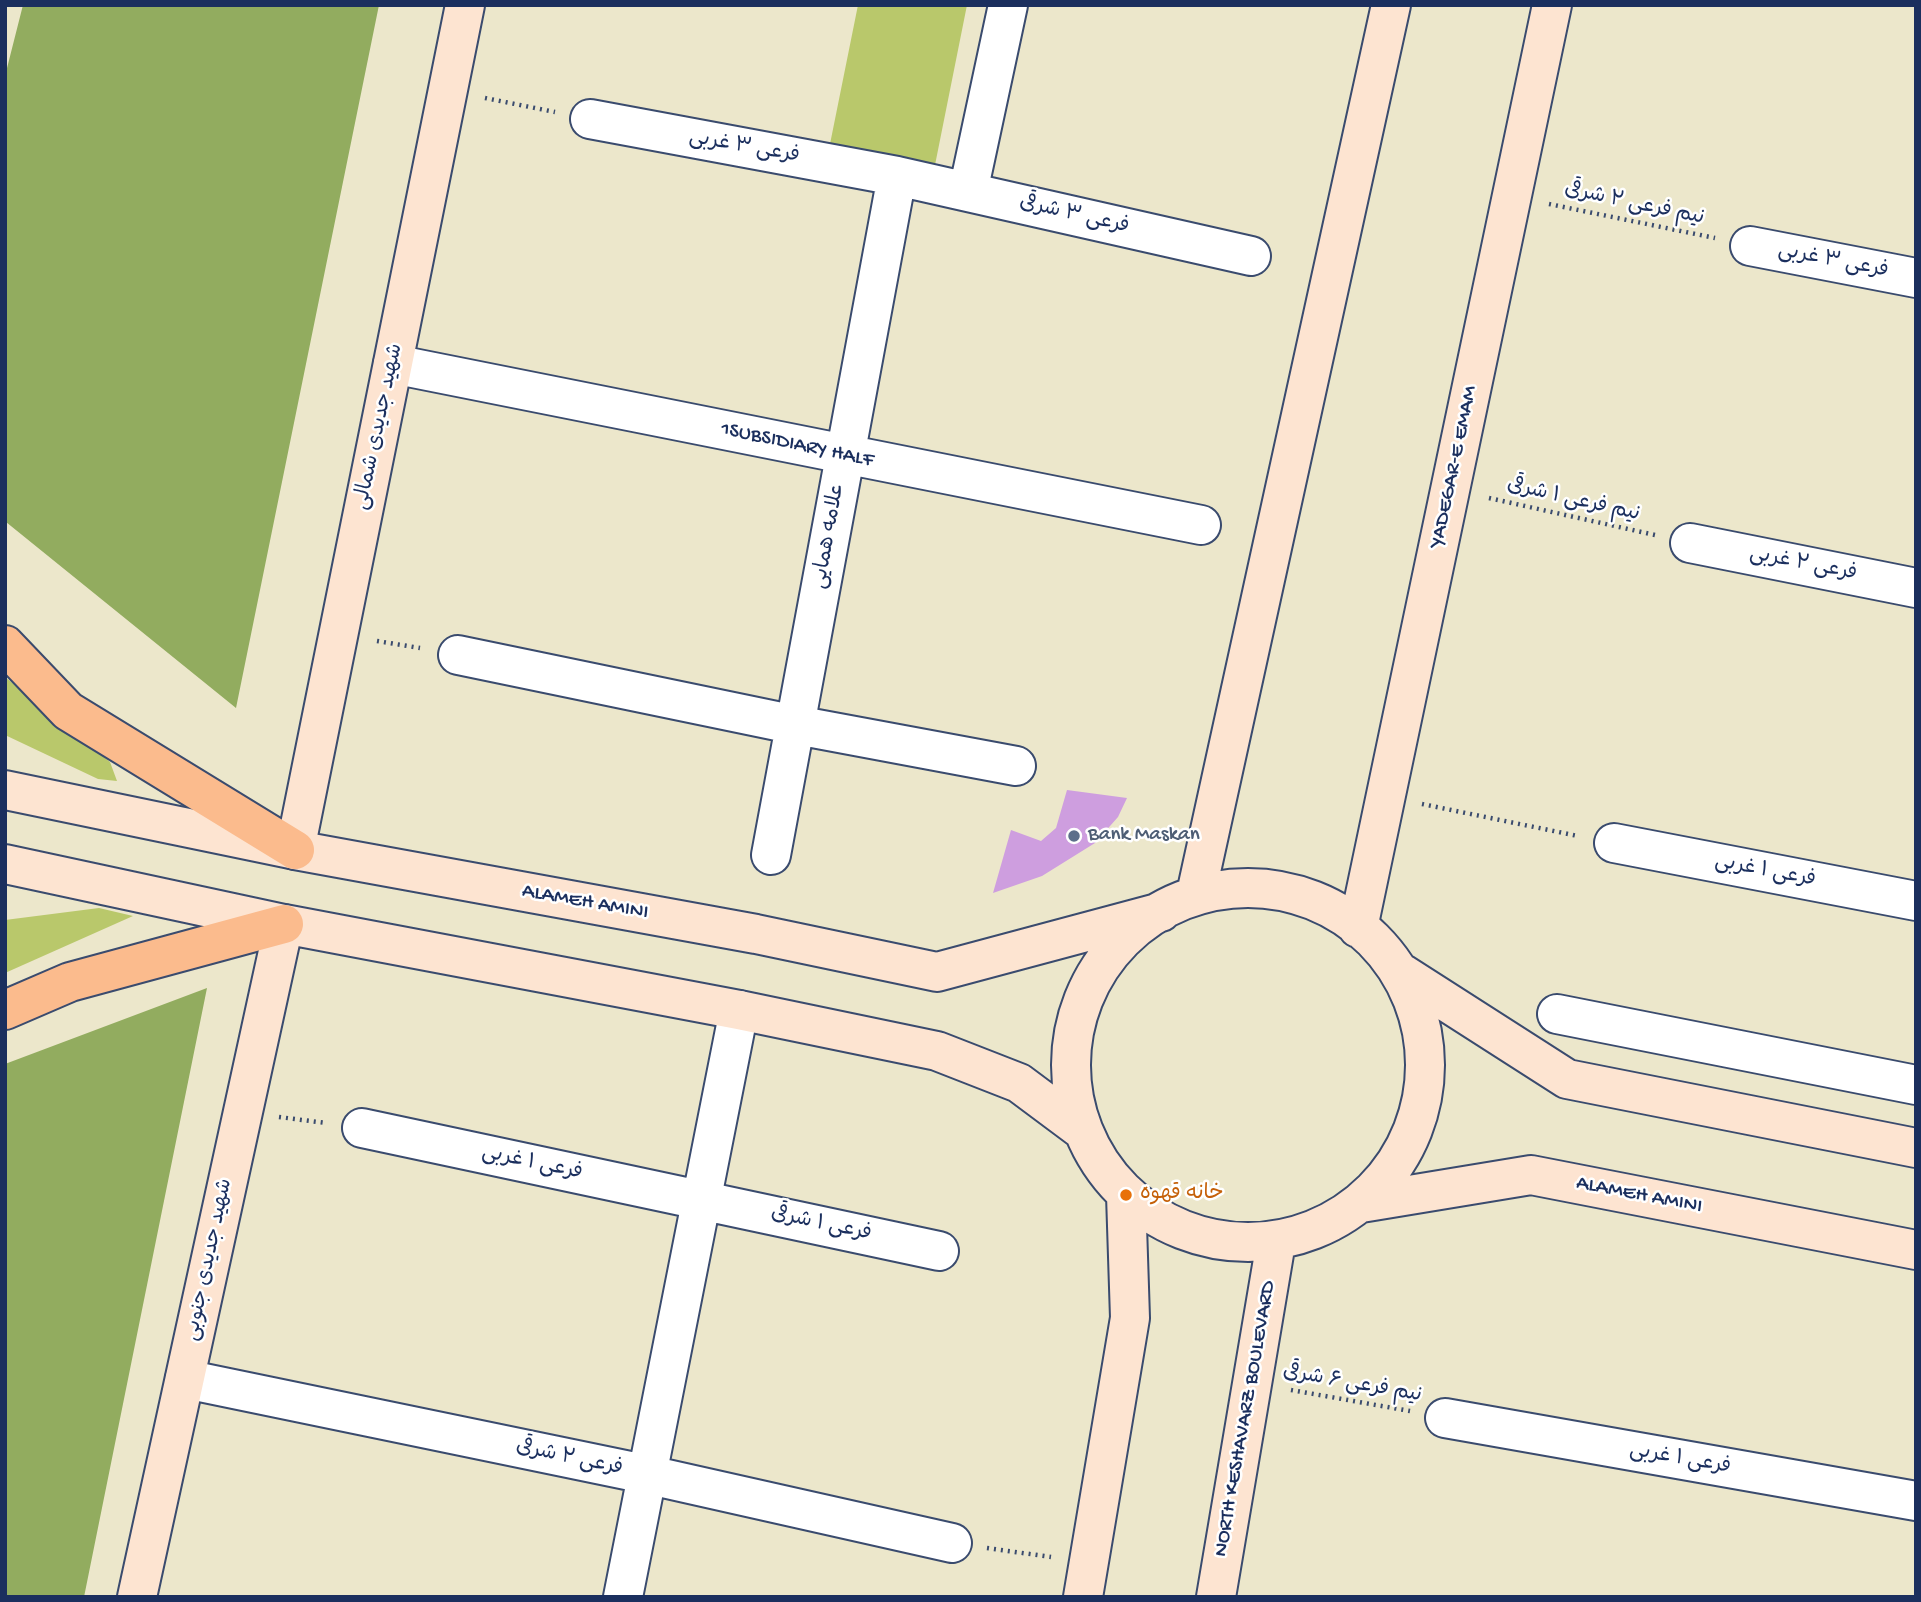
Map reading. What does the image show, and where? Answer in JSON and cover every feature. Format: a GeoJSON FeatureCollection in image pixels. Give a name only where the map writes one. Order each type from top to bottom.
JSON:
{"type":"FeatureCollection","features":[{"type":"Feature","properties":{"kind":"highway"},"geometry":{"type":"LineString","coordinates":[[5,645],[68,710],[295,850]]}},
{"type":"Feature","properties":{"kind":"highway"},"geometry":{"type":"LineString","coordinates":[[5,1010],[70,982],[284,924]]}},
{"type":"Feature","properties":{"kind":"main road","name":"شهید جدیدی شمالی"},"geometry":{"type":"LineString","coordinates":[[295,850],[464,5]]}},
{"type":"Feature","properties":{"kind":"main road"},"geometry":{"type":"LineString","coordinates":[[1196,894],[1391,5]]}},
{"type":"Feature","properties":{"kind":"main road","name":"YADEGAR-E EMAM"},"geometry":{"type":"LineString","coordinates":[[1357,928],[1552,5]]}},
{"type":"Feature","properties":{"kind":"main road","name":"ALAMEH AMINI"},"geometry":{"type":"LineString","coordinates":[[5,790],[295,850],[756,934],[937,972],[1161,912]]}},
{"type":"Feature","properties":{"kind":"main road"},"geometry":{"type":"LineString","coordinates":[[5,864],[284,924],[739,1010],[937,1051],[1019,1083],[1082,1130]]}},
{"type":"Feature","properties":{"kind":"main road"},"geometry":{"type":"LineString","coordinates":[[1403,974],[1423,1028],[1427,1085],[1411,1140],[1361,1203],[1333,1223],[1276,1242],[1224,1241],[1172,1226],[1126,1195],[1100,1164],[1082,1130],[1070,1072],[1077,1014],[1103,961],[1144,920],[1196,894],[1256,887],[1315,900],[1357,928],[1403,974],[1567,1079],[1916,1148]]}},
{"type":"Feature","properties":{"kind":"main road","name":"شهید جدیدی جنوبی"},"geometry":{"type":"LineString","coordinates":[[138,1597],[241,1112],[284,924]]}},
{"type":"Feature","properties":{"kind":"main road","name":"ALAMEH AMINI"},"geometry":{"type":"LineString","coordinates":[[1361,1203],[1531,1175],[1916,1250]]}},
{"type":"Feature","properties":{"kind":"main road"},"geometry":{"type":"LineString","coordinates":[[1086,1580],[1130,1318],[1126,1195]]}},
{"type":"Feature","properties":{"kind":"main road","name":"NORTH KESHAVARZ BOULEVARD"},"geometry":{"type":"LineString","coordinates":[[1216,1597],[1276,1242]]}},
{"type":"Feature","properties":{"kind":"street"},"geometry":{"type":"LineString","coordinates":[[968,192],[1007,5]]}},
{"type":"Feature","properties":{"kind":"street","name":"فرعی ۳ غربی"},"geometry":{"type":"LineString","coordinates":[[590,119],[897,176]]}},
{"type":"Feature","properties":{"kind":"street","name":"فرعی ۳ شرقی"},"geometry":{"type":"LineString","coordinates":[[897,176],[1251,256]]}},
{"type":"Feature","properties":{"kind":"street","name":"علامه همایی"},"geometry":{"type":"LineString","coordinates":[[771,855],[897,176]]}},
{"type":"Feature","properties":{"kind":"street","name":"فرعی ۳ غربی"},"geometry":{"type":"LineString","coordinates":[[1750,246],[1916,278]]}},
{"type":"Feature","properties":{"kind":"street","name":"1SUBSIDIARY HALF"},"geometry":{"type":"LineString","coordinates":[[393,364],[1201,525]]}},
{"type":"Feature","properties":{"kind":"street","name":"فرعی ۲ غربی"},"geometry":{"type":"LineString","coordinates":[[1690,543],[1916,588]]}},
{"type":"Feature","properties":{"kind":"street"},"geometry":{"type":"LineString","coordinates":[[458,655],[796,725],[1016,766]]}},
{"type":"Feature","properties":{"kind":"street","name":"فرعی ۱ غربی"},"geometry":{"type":"LineString","coordinates":[[1614,843],[1916,901]]}},
{"type":"Feature","properties":{"kind":"street"},"geometry":{"type":"LineString","coordinates":[[623,1597],[645,1474],[739,1010]]}},
{"type":"Feature","properties":{"kind":"street"},"geometry":{"type":"LineString","coordinates":[[1558,1014],[1916,1085]]}},
{"type":"Feature","properties":{"kind":"street","name":"فرعی ۱ غربی"},"geometry":{"type":"LineString","coordinates":[[362,1128],[702,1199]]}},
{"type":"Feature","properties":{"kind":"street","name":"فرعی ۱ شرقی"},"geometry":{"type":"LineString","coordinates":[[702,1199],[939,1251]]}},
{"type":"Feature","properties":{"kind":"street","name":"فرعی ۲ شرقی"},"geometry":{"type":"LineString","coordinates":[[185,1379],[645,1474],[952,1543]]}},
{"type":"Feature","properties":{"kind":"street","name":"فرعی ۱ غربی"},"geometry":{"type":"LineString","coordinates":[[1445,1418],[1916,1501]]}},
{"type":"Feature","properties":{"kind":"path"},"geometry":{"type":"LineString","coordinates":[[447,90],[590,119]]}},
{"type":"Feature","properties":{"kind":"path","name":"نیم فرعی ۲ شرقی"},"geometry":{"type":"LineString","coordinates":[[1511,196],[1750,246]]}},
{"type":"Feature","properties":{"kind":"path","name":"نیم فرعی ۱ شرقی"},"geometry":{"type":"LineString","coordinates":[[1450,489],[1690,543]]}},
{"type":"Feature","properties":{"kind":"path"},"geometry":{"type":"LineString","coordinates":[[337,634],[458,655]]}},
{"type":"Feature","properties":{"kind":"path"},"geometry":{"type":"LineString","coordinates":[[1385,796],[1614,843]]}},
{"type":"Feature","properties":{"kind":"path"},"geometry":{"type":"LineString","coordinates":[[241,1112],[362,1128]]}},
{"type":"Feature","properties":{"kind":"path","name":"نیم فرعی ۶ شرقی"},"geometry":{"type":"LineString","coordinates":[[1252,1382],[1445,1418]]}},
{"type":"Feature","properties":{"kind":"path"},"geometry":{"type":"LineString","coordinates":[[952,1543],[1086,1580]]}},
{"type":"Feature","properties":{"kind":"green space"},"geometry":{"type":"Polygon","coordinates":[[[23,5],[379,5],[236,708],[6,522],[5,76],[23,5]]]}},
{"type":"Feature","properties":{"kind":"green space"},"geometry":{"type":"Polygon","coordinates":[[[858,5],[967,5],[935,165],[830,144],[858,5]]]}},
{"type":"Feature","properties":{"kind":"green space"},"geometry":{"type":"Polygon","coordinates":[[[5,677],[110,762],[117,781],[98,779],[5,735],[5,677]]]}},
{"type":"Feature","properties":{"kind":"green space"},"geometry":{"type":"Polygon","coordinates":[[[99,908],[133,916],[5,973],[5,920],[99,908]]]}},
{"type":"Feature","properties":{"kind":"green space"},"geometry":{"type":"Polygon","coordinates":[[[207,988],[84,1597],[5,1597],[5,1064],[207,988]]]}},
{"type":"Feature","properties":{"kind":"building","name":"Bank Maskan"},"geometry":{"type":"Polygon","coordinates":[[[1067,790],[1127,798],[1118,817],[1095,843],[1042,876],[993,893],[1011,830],[1041,841],[1056,828],[1067,790]]]}},
{"type":"Feature","properties":{"kind":"place","name":"Bank Maskan"},"geometry":{"type":"Point","coordinates":[1074,836]}},
{"type":"Feature","properties":{"kind":"place","name":"خانه قهوه"},"geometry":{"type":"Point","coordinates":[1126,1195]}}]}
